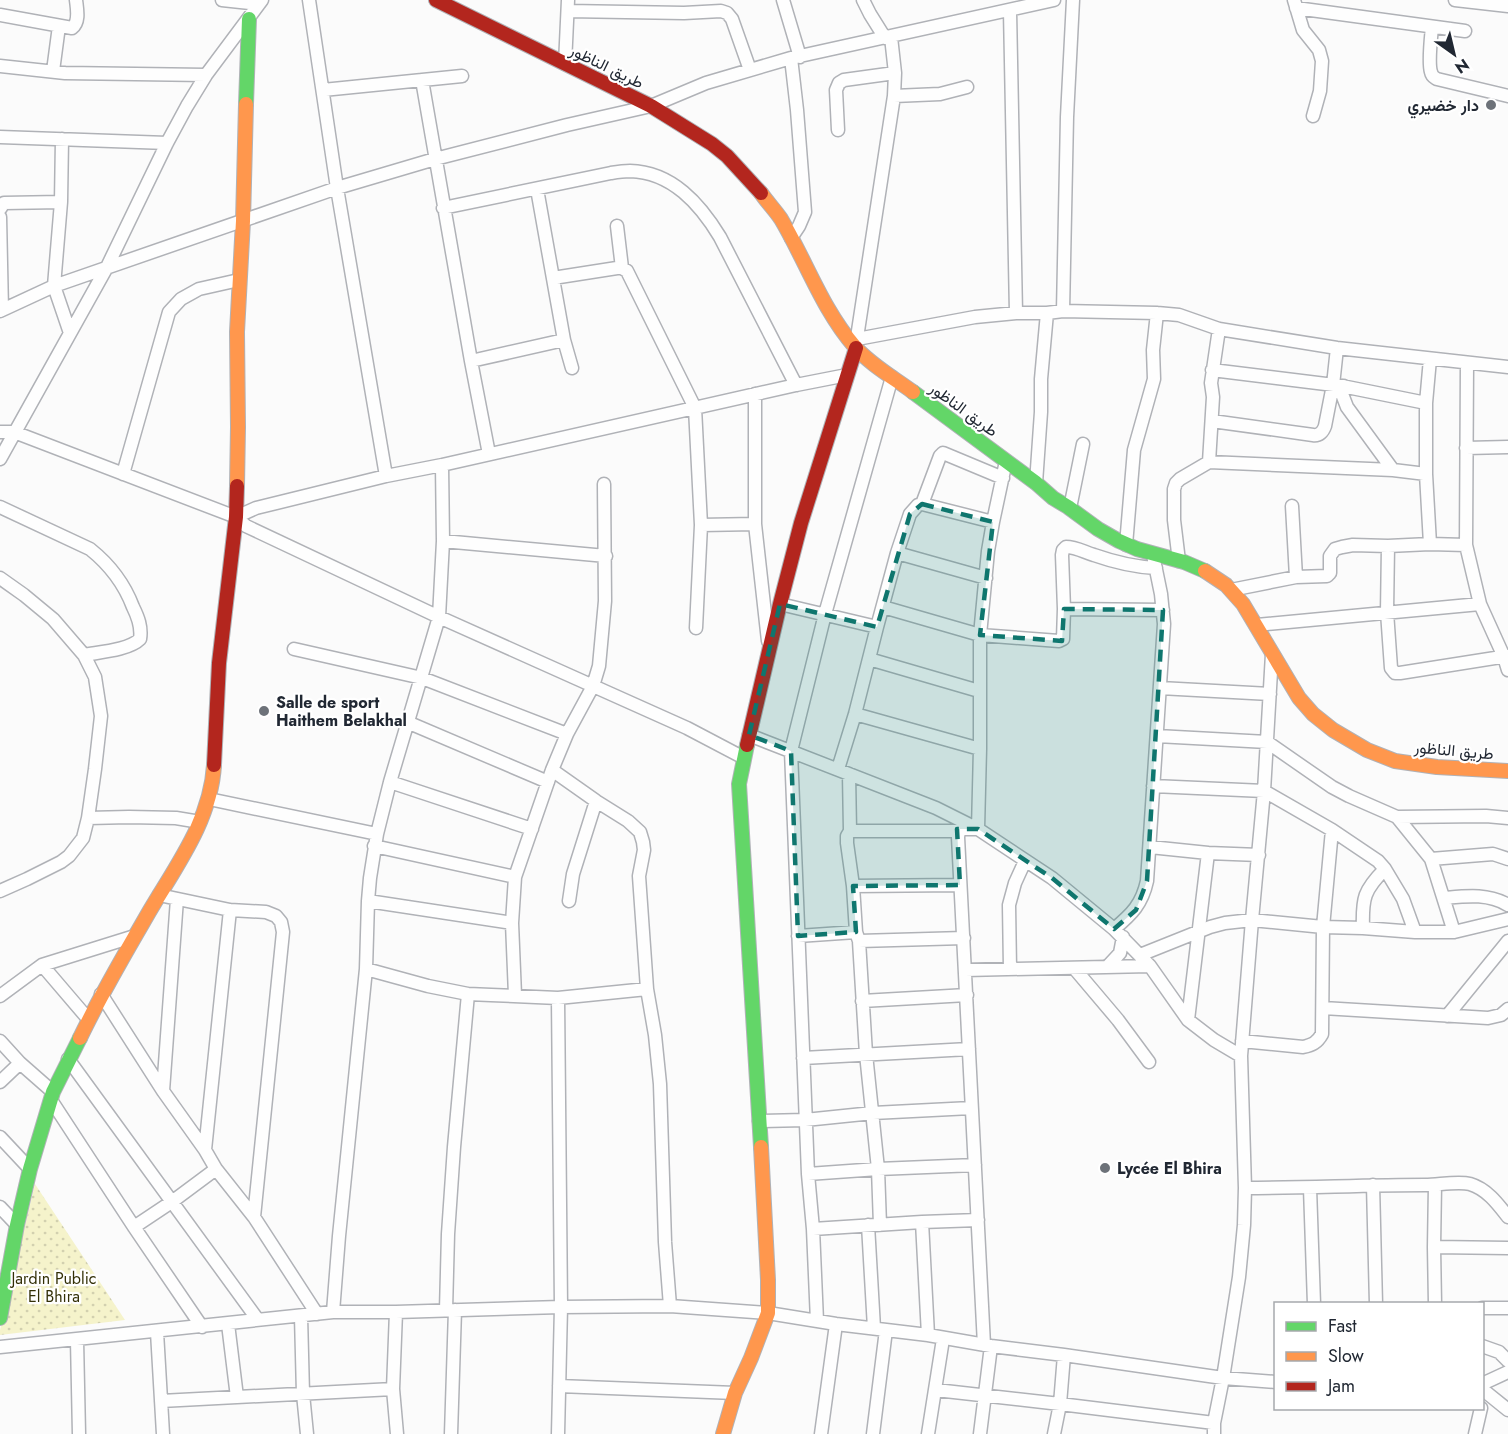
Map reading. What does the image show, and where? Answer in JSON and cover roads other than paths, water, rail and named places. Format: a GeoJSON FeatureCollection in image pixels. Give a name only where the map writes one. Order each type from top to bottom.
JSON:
{"type":"FeatureCollection","features":[{"type":"Feature","properties":{"kind":"street"},"geometry":{"type":"LineString","coordinates":[[0,15],[72,28],[77,22],[76,0]]}},
{"type":"Feature","properties":{"kind":"street"},"geometry":{"type":"LineString","coordinates":[[222,0],[261,2]]}},
{"type":"Feature","properties":{"kind":"street"},"geometry":{"type":"LineString","coordinates":[[309,0],[337,188],[386,476]]}},
{"type":"Feature","properties":{"kind":"street","name":"طريق الناظور"},"geometry":{"type":"LineString","coordinates":[[436,0],[651,106],[727,156],[761,193],[780,218],[838,325],[892,377],[1053,498],[1112,538],[1154,562],[1179,561],[1212,574],[1243,604],[1299,698],[1330,729],[1360,746],[1395,761],[1426,766],[1508,771]]}},
{"type":"Feature","properties":{"kind":"street"},"geometry":{"type":"LineString","coordinates":[[783,0],[796,58],[797,110],[805,212],[800,226],[791,238]]}},
{"type":"Feature","properties":{"kind":"street"},"geometry":{"type":"LineString","coordinates":[[723,1434],[735,1393],[768,1312],[768,1268],[740,784],[749,735],[801,523],[857,343],[894,96],[895,73],[888,37],[870,14],[863,0]]}},
{"type":"Feature","properties":{"kind":"street"},"geometry":{"type":"LineString","coordinates":[[0,218],[1,311],[54,286],[107,267],[337,188],[435,159],[567,124],[651,106],[697,87],[796,58],[1054,0]]}},
{"type":"Feature","properties":{"kind":"street"},"geometry":{"type":"LineString","coordinates":[[1063,311],[1066,117],[1073,0]]}},
{"type":"Feature","properties":{"kind":"street"},"geometry":{"type":"LineString","coordinates":[[1455,0],[1508,6]]}},
{"type":"Feature","properties":{"kind":"street"},"geometry":{"type":"LineString","coordinates":[[0,459],[107,267],[187,106],[206,75],[261,2]]}},
{"type":"Feature","properties":{"kind":"street"},"geometry":{"type":"LineString","coordinates":[[1313,116],[1320,91],[1322,61],[1319,50],[1304,32],[1295,4],[1465,31]]}},
{"type":"Feature","properties":{"kind":"street"},"geometry":{"type":"LineString","coordinates":[[565,64],[568,6],[684,13],[721,11],[727,13],[732,19],[750,70]]}},
{"type":"Feature","properties":{"kind":"street"},"geometry":{"type":"LineString","coordinates":[[1010,11],[1016,314]]}},
{"type":"Feature","properties":{"kind":"street"},"geometry":{"type":"LineString","coordinates":[[0,1318],[3,1281],[30,1169],[52,1096],[101,994],[187,848],[200,822],[213,775],[219,663],[236,517],[237,332],[249,19]]}},
{"type":"Feature","properties":{"kind":"street"},"geometry":{"type":"LineString","coordinates":[[52,71],[59,26]]}},
{"type":"Feature","properties":{"kind":"street"},"geometry":{"type":"LineString","coordinates":[[1432,27],[1431,72],[1434,78],[1508,96]]}},
{"type":"Feature","properties":{"kind":"street"},"geometry":{"type":"LineString","coordinates":[[0,66],[52,71],[206,75]]}},
{"type":"Feature","properties":{"kind":"street"},"geometry":{"type":"LineString","coordinates":[[838,130],[836,92],[839,83],[844,80],[895,73]]}},
{"type":"Feature","properties":{"kind":"street"},"geometry":{"type":"LineString","coordinates":[[323,90],[462,76]]}},
{"type":"Feature","properties":{"kind":"street"},"geometry":{"type":"LineString","coordinates":[[422,80],[443,208],[489,454]]}},
{"type":"Feature","properties":{"kind":"street"},"geometry":{"type":"LineString","coordinates":[[894,96],[940,94],[968,87]]}},
{"type":"Feature","properties":{"kind":"street"},"geometry":{"type":"LineString","coordinates":[[0,137],[167,143]]}},
{"type":"Feature","properties":{"kind":"street"},"geometry":{"type":"LineString","coordinates":[[62,139],[61,202],[54,286],[70,333]]}},
{"type":"Feature","properties":{"kind":"street"},"geometry":{"type":"LineString","coordinates":[[443,208],[611,172],[631,171],[667,180],[694,201],[708,216],[796,385]]}},
{"type":"Feature","properties":{"kind":"street"},"geometry":{"type":"LineString","coordinates":[[537,189],[564,340],[572,368]]}},
{"type":"Feature","properties":{"kind":"street"},"geometry":{"type":"LineString","coordinates":[[0,209],[4,203],[61,202]]}},
{"type":"Feature","properties":{"kind":"street"},"geometry":{"type":"LineString","coordinates":[[617,226],[622,268]]}},
{"type":"Feature","properties":{"kind":"street"},"geometry":{"type":"LineString","coordinates":[[553,278],[622,268],[627,271],[695,408],[701,525],[696,628]]}},
{"type":"Feature","properties":{"kind":"street"},"geometry":{"type":"LineString","coordinates":[[123,474],[169,312],[181,299],[199,289],[239,280]]}},
{"type":"Feature","properties":{"kind":"street"},"geometry":{"type":"LineString","coordinates":[[857,343],[975,317],[1063,311],[1157,313],[1179,315],[1219,329],[1337,348],[1508,367]]}},
{"type":"Feature","properties":{"kind":"street"},"geometry":{"type":"LineString","coordinates":[[1036,483],[1047,313]]}},
{"type":"Feature","properties":{"kind":"street"},"geometry":{"type":"LineString","coordinates":[[1126,545],[1134,450],[1154,385],[1153,350],[1157,313]]}},
{"type":"Feature","properties":{"kind":"street"},"geometry":{"type":"LineString","coordinates":[[1209,462],[1213,397],[1211,383],[1219,329]]}},
{"type":"Feature","properties":{"kind":"street"},"geometry":{"type":"LineString","coordinates":[[471,361],[564,340]]}},
{"type":"Feature","properties":{"kind":"street"},"geometry":{"type":"LineString","coordinates":[[1212,421],[1317,435],[1324,430],[1338,385],[1337,348]]}},
{"type":"Feature","properties":{"kind":"street"},"geometry":{"type":"LineString","coordinates":[[1430,359],[1426,403],[1426,474],[1430,544]]}},
{"type":"Feature","properties":{"kind":"street"},"geometry":{"type":"LineString","coordinates":[[1467,363],[1466,544],[1480,604],[1506,656],[1508,670]]}},
{"type":"Feature","properties":{"kind":"street"},"geometry":{"type":"LineString","coordinates":[[1212,370],[1338,385],[1426,403]]}},
{"type":"Feature","properties":{"kind":"street"},"geometry":{"type":"LineString","coordinates":[[236,517],[256,508],[386,476],[847,375]]}},
{"type":"Feature","properties":{"kind":"street"},"geometry":{"type":"LineString","coordinates":[[817,1321],[805,1120],[791,751],[825,614],[892,377]]}},
{"type":"Feature","properties":{"kind":"street"},"geometry":{"type":"LineString","coordinates":[[1338,385],[1343,400],[1393,470]]}},
{"type":"Feature","properties":{"kind":"street"},"geometry":{"type":"LineString","coordinates":[[755,394],[755,524],[769,653]]}},
{"type":"Feature","properties":{"kind":"street"},"geometry":{"type":"LineString","coordinates":[[0,432],[14,432],[236,517],[246,526],[439,617],[687,728],[744,758]]}},
{"type":"Feature","properties":{"kind":"street"},"geometry":{"type":"LineString","coordinates":[[1070,508],[1083,444]]}},
{"type":"Feature","properties":{"kind":"street"},"geometry":{"type":"LineString","coordinates":[[1466,448],[1508,447]]}},
{"type":"Feature","properties":{"kind":"street"},"geometry":{"type":"LineString","coordinates":[[922,504],[943,453],[1003,478]]}},
{"type":"Feature","properties":{"kind":"street"},"geometry":{"type":"LineString","coordinates":[[978,829],[980,636],[993,522],[1006,461]]}},
{"type":"Feature","properties":{"kind":"street"},"geometry":{"type":"LineString","coordinates":[[1179,561],[1174,520],[1174,489],[1180,479],[1209,462],[1393,470],[1426,474]]}},
{"type":"Feature","properties":{"kind":"street"},"geometry":{"type":"LineString","coordinates":[[333,1312],[366,969],[368,901],[376,840],[390,782],[439,617],[443,541],[442,465]]}},
{"type":"Feature","properties":{"kind":"street"},"geometry":{"type":"LineString","coordinates":[[515,995],[512,923],[516,877],[550,776],[599,666],[605,601],[604,484]]}},
{"type":"Feature","properties":{"kind":"street"},"geometry":{"type":"LineString","coordinates":[[873,1434],[880,1329],[874,1225],[878,1169],[866,1054],[853,885],[847,843],[850,831],[844,772],[855,714],[877,627],[910,514],[922,504],[993,522]]}},
{"type":"Feature","properties":{"kind":"street"},"geometry":{"type":"LineString","coordinates":[[1292,506],[1296,577]]}},
{"type":"Feature","properties":{"kind":"street"},"geometry":{"type":"LineString","coordinates":[[0,507],[90,549],[116,573],[127,591],[140,621],[140,639],[120,648],[84,655]]}},
{"type":"Feature","properties":{"kind":"street"},"geometry":{"type":"LineString","coordinates":[[701,525],[755,524]]}},
{"type":"Feature","properties":{"kind":"street"},"geometry":{"type":"LineString","coordinates":[[443,541],[606,556]]}},
{"type":"Feature","properties":{"kind":"street"},"geometry":{"type":"LineString","coordinates":[[1231,590],[1296,577],[1327,576],[1330,573],[1330,556],[1335,549],[1353,545],[1466,544]]}},
{"type":"Feature","properties":{"kind":"street"},"geometry":{"type":"LineString","coordinates":[[1388,546],[1387,612],[1391,668],[1395,673],[1506,656]]}},
{"type":"Feature","properties":{"kind":"street"},"geometry":{"type":"LineString","coordinates":[[883,607],[980,636],[1059,641],[1063,639],[1062,555],[1066,547],[1142,568],[1154,562],[1164,624],[1150,848],[1145,891],[1136,910],[1119,933],[1120,952],[1107,967]]}},
{"type":"Feature","properties":{"kind":"street"},"geometry":{"type":"LineString","coordinates":[[897,553],[986,578]]}},
{"type":"Feature","properties":{"kind":"street"},"geometry":{"type":"LineString","coordinates":[[0,578],[53,619],[84,655],[94,677],[100,716],[95,769],[83,838],[69,856],[0,891]]}},
{"type":"Feature","properties":{"kind":"street"},"geometry":{"type":"LineString","coordinates":[[780,604],[877,627]]}},
{"type":"Feature","properties":{"kind":"street"},"geometry":{"type":"LineString","coordinates":[[1257,625],[1480,604]]}},
{"type":"Feature","properties":{"kind":"street"},"geometry":{"type":"LineString","coordinates":[[1064,609],[1163,610]]}},
{"type":"Feature","properties":{"kind":"street"},"geometry":{"type":"LineString","coordinates":[[294,649],[422,678],[567,734]]}},
{"type":"Feature","properties":{"kind":"street"},"geometry":{"type":"LineString","coordinates":[[936,1390],[1060,1404],[1214,1428],[1239,1277],[1245,1188],[1241,1056],[1268,742],[1272,654]]}},
{"type":"Feature","properties":{"kind":"street"},"geometry":{"type":"LineString","coordinates":[[869,659],[979,691]]}},
{"type":"Feature","properties":{"kind":"street"},"geometry":{"type":"LineString","coordinates":[[1160,688],[1270,694]]}},
{"type":"Feature","properties":{"kind":"street"},"geometry":{"type":"LineString","coordinates":[[855,714],[980,749]]}},
{"type":"Feature","properties":{"kind":"street"},"geometry":{"type":"LineString","coordinates":[[407,722],[550,776],[596,801],[640,832],[644,850],[639,876],[647,989],[660,1084],[665,1242],[670,1306]]}},
{"type":"Feature","properties":{"kind":"street"},"geometry":{"type":"LineString","coordinates":[[749,735],[936,808],[978,829],[1052,878],[1119,933],[1150,966],[1188,1020],[1214,1040],[1241,1056]]}},
{"type":"Feature","properties":{"kind":"street"},"geometry":{"type":"LineString","coordinates":[[1157,736],[1268,742],[1332,787],[1397,817],[1486,816],[1508,818]]}},
{"type":"Feature","properties":{"kind":"street"},"geometry":{"type":"LineString","coordinates":[[390,782],[532,829]]}},
{"type":"Feature","properties":{"kind":"street"},"geometry":{"type":"LineString","coordinates":[[1153,786],[1264,791],[1332,830],[1378,861],[1403,899],[1415,932]]}},
{"type":"Feature","properties":{"kind":"street"},"geometry":{"type":"LineString","coordinates":[[208,799],[516,877]]}},
{"type":"Feature","properties":{"kind":"street"},"geometry":{"type":"LineString","coordinates":[[569,902],[573,874],[596,801]]}},
{"type":"Feature","properties":{"kind":"street"},"geometry":{"type":"LineString","coordinates":[[1397,817],[1431,859],[1454,932]]}},
{"type":"Feature","properties":{"kind":"street"},"geometry":{"type":"LineString","coordinates":[[88,818],[176,818],[200,822]]}},
{"type":"Feature","properties":{"kind":"street"},"geometry":{"type":"LineString","coordinates":[[850,831],[978,829]]}},
{"type":"Feature","properties":{"kind":"street"},"geometry":{"type":"LineString","coordinates":[[1242,1041],[1303,1047],[1312,1045],[1319,1040],[1322,1034],[1323,927],[1332,830]]}},
{"type":"Feature","properties":{"kind":"street"},"geometry":{"type":"LineString","coordinates":[[959,831],[971,1108],[987,1345],[985,1395],[980,1434]]}},
{"type":"Feature","properties":{"kind":"street"},"geometry":{"type":"LineString","coordinates":[[1150,848],[1259,855]]}},
{"type":"Feature","properties":{"kind":"street"},"geometry":{"type":"LineString","coordinates":[[1188,1020],[1208,853]]}},
{"type":"Feature","properties":{"kind":"street"},"geometry":{"type":"LineString","coordinates":[[1431,859],[1493,854],[1508,859]]}},
{"type":"Feature","properties":{"kind":"street"},"geometry":{"type":"LineString","coordinates":[[1010,969],[1009,905],[1015,883],[1025,861]]}},
{"type":"Feature","properties":{"kind":"street"},"geometry":{"type":"LineString","coordinates":[[1363,928],[1364,898],[1372,882],[1385,869]]}},
{"type":"Feature","properties":{"kind":"street"},"geometry":{"type":"LineString","coordinates":[[853,885],[960,885]]}},
{"type":"Feature","properties":{"kind":"street"},"geometry":{"type":"LineString","coordinates":[[159,895],[230,910],[266,912],[276,916],[281,922],[282,932],[254,1217]]}},
{"type":"Feature","properties":{"kind":"street"},"geometry":{"type":"LineString","coordinates":[[1444,898],[1482,896],[1501,900],[1508,905]]}},
{"type":"Feature","properties":{"kind":"street"},"geometry":{"type":"LineString","coordinates":[[163,1091],[177,899]]}},
{"type":"Feature","properties":{"kind":"street"},"geometry":{"type":"LineString","coordinates":[[368,901],[512,923]]}},
{"type":"Feature","properties":{"kind":"street"},"geometry":{"type":"LineString","coordinates":[[205,1150],[230,910]]}},
{"type":"Feature","properties":{"kind":"street"},"geometry":{"type":"LineString","coordinates":[[1140,956],[1210,927],[1252,920],[1323,927],[1454,932],[1508,919]]}},
{"type":"Feature","properties":{"kind":"street"},"geometry":{"type":"LineString","coordinates":[[0,996],[42,965],[135,936]]}},
{"type":"Feature","properties":{"kind":"street"},"geometry":{"type":"LineString","coordinates":[[798,936],[964,938]]}},
{"type":"Feature","properties":{"kind":"street"},"geometry":{"type":"LineString","coordinates":[[1447,1016],[1508,941]]}},
{"type":"Feature","properties":{"kind":"street"},"geometry":{"type":"LineString","coordinates":[[42,965],[89,1020]]}},
{"type":"Feature","properties":{"kind":"street"},"geometry":{"type":"LineString","coordinates":[[965,970],[1150,966]]}},
{"type":"Feature","properties":{"kind":"street"},"geometry":{"type":"LineString","coordinates":[[1074,968],[1118,1020],[1149,1062]]}},
{"type":"Feature","properties":{"kind":"street"},"geometry":{"type":"LineString","coordinates":[[366,969],[468,994],[558,998],[647,989]]}},
{"type":"Feature","properties":{"kind":"street"},"geometry":{"type":"LineString","coordinates":[[101,994],[163,1091],[216,1169],[254,1217],[317,1314]]}},
{"type":"Feature","properties":{"kind":"street"},"geometry":{"type":"LineString","coordinates":[[451,1434],[451,1310],[448,1234],[468,994]]}},
{"type":"Feature","properties":{"kind":"street"},"geometry":{"type":"LineString","coordinates":[[862,1001],[967,995]]}},
{"type":"Feature","properties":{"kind":"street"},"geometry":{"type":"LineString","coordinates":[[558,998],[561,1307],[558,1434]]}},
{"type":"Feature","properties":{"kind":"street"},"geometry":{"type":"LineString","coordinates":[[1323,1008],[1488,1018],[1501,1015],[1508,1009]]}},
{"type":"Feature","properties":{"kind":"street"},"geometry":{"type":"LineString","coordinates":[[0,1041],[52,1096],[134,1227],[202,1327]]}},
{"type":"Feature","properties":{"kind":"street"},"geometry":{"type":"LineString","coordinates":[[803,1058],[969,1049]]}},
{"type":"Feature","properties":{"kind":"street"},"geometry":{"type":"LineString","coordinates":[[68,1059],[258,1320]]}},
{"type":"Feature","properties":{"kind":"street"},"geometry":{"type":"LineString","coordinates":[[0,1082],[20,1063]]}},
{"type":"Feature","properties":{"kind":"street"},"geometry":{"type":"LineString","coordinates":[[759,1121],[805,1120],[873,1113],[971,1108]]}},
{"type":"Feature","properties":{"kind":"street"},"geometry":{"type":"LineString","coordinates":[[0,1137],[30,1169]]}},
{"type":"Feature","properties":{"kind":"street"},"geometry":{"type":"LineString","coordinates":[[808,1174],[975,1165]]}},
{"type":"Feature","properties":{"kind":"street"},"geometry":{"type":"LineString","coordinates":[[134,1227],[216,1169]]}},
{"type":"Feature","properties":{"kind":"street"},"geometry":{"type":"LineString","coordinates":[[1245,1188],[1468,1183],[1491,1197],[1508,1217]]}},
{"type":"Feature","properties":{"kind":"street"},"geometry":{"type":"LineString","coordinates":[[1373,1185],[1376,1302]]}},
{"type":"Feature","properties":{"kind":"street"},"geometry":{"type":"LineString","coordinates":[[1435,1185],[1436,1302]]}},
{"type":"Feature","properties":{"kind":"street"},"geometry":{"type":"LineString","coordinates":[[1310,1188],[1314,1302]]}},
{"type":"Feature","properties":{"kind":"street"},"geometry":{"type":"LineString","coordinates":[[0,1207],[17,1225]]}},
{"type":"Feature","properties":{"kind":"street"},"geometry":{"type":"LineString","coordinates":[[813,1229],[978,1220]]}},
{"type":"Feature","properties":{"kind":"street"},"geometry":{"type":"LineString","coordinates":[[922,1222],[928,1335]]}},
{"type":"Feature","properties":{"kind":"street"},"geometry":{"type":"LineString","coordinates":[[1434,1247],[1508,1248]]}},
{"type":"Feature","properties":{"kind":"street"},"geometry":{"type":"LineString","coordinates":[[0,1347],[333,1312],[670,1306],[768,1312],[836,1324],[928,1335],[1223,1378],[1274,1382]]}},
{"type":"Feature","properties":{"kind":"street"},"geometry":{"type":"LineString","coordinates":[[1484,1308],[1508,1308]]}},
{"type":"Feature","properties":{"kind":"street"},"geometry":{"type":"LineString","coordinates":[[396,1312],[393,1389],[397,1434]]}},
{"type":"Feature","properties":{"kind":"street"},"geometry":{"type":"LineString","coordinates":[[302,1316],[303,1394],[307,1434]]}},
{"type":"Feature","properties":{"kind":"street"},"geometry":{"type":"LineString","coordinates":[[228,1324],[237,1397]]}},
{"type":"Feature","properties":{"kind":"street"},"geometry":{"type":"LineString","coordinates":[[821,1434],[836,1324]]}},
{"type":"Feature","properties":{"kind":"street"},"geometry":{"type":"LineString","coordinates":[[157,1332],[163,1434]]}},
{"type":"Feature","properties":{"kind":"street"},"geometry":{"type":"LineString","coordinates":[[928,1434],[943,1338]]}},
{"type":"Feature","properties":{"kind":"street"},"geometry":{"type":"LineString","coordinates":[[77,1340],[79,1434]]}},
{"type":"Feature","properties":{"kind":"street"},"geometry":{"type":"LineString","coordinates":[[1484,1347],[1499,1352],[1508,1361]]}},
{"type":"Feature","properties":{"kind":"street"},"geometry":{"type":"LineString","coordinates":[[1054,1434],[1060,1404],[1064,1355]]}},
{"type":"Feature","properties":{"kind":"street"},"geometry":{"type":"LineString","coordinates":[[1484,1390],[1508,1372]]}},
{"type":"Feature","properties":{"kind":"street"},"geometry":{"type":"LineString","coordinates":[[559,1386],[735,1393]]}},
{"type":"Feature","properties":{"kind":"street"},"geometry":{"type":"LineString","coordinates":[[161,1401],[393,1389]]}},
{"type":"Feature","properties":{"kind":"street"},"geometry":{"type":"LineString","coordinates":[[1484,1392],[1508,1410]]}},
{"type":"Feature","properties":{"kind":"street"},"geometry":{"type":"LineString","coordinates":[[1475,1434],[1481,1410]]}},
{"type":"Feature","properties":{"kind":"place","name":"دار خضيري"},"geometry":{"type":"Point","coordinates":[1491,105]}},
{"type":"Feature","properties":{"kind":"place","name":"Salle de sport Haithem Belakhal"},"geometry":{"type":"Point","coordinates":[264,711]}},
{"type":"Feature","properties":{"kind":"place","name":"Lycée El Bhira"},"geometry":{"type":"Point","coordinates":[1105,1168]}},
{"type":"Feature","properties":{"kind":"park label","name":"Jardin Public El Bhira"},"geometry":{"type":"Point","coordinates":[54,1287]}}]}
